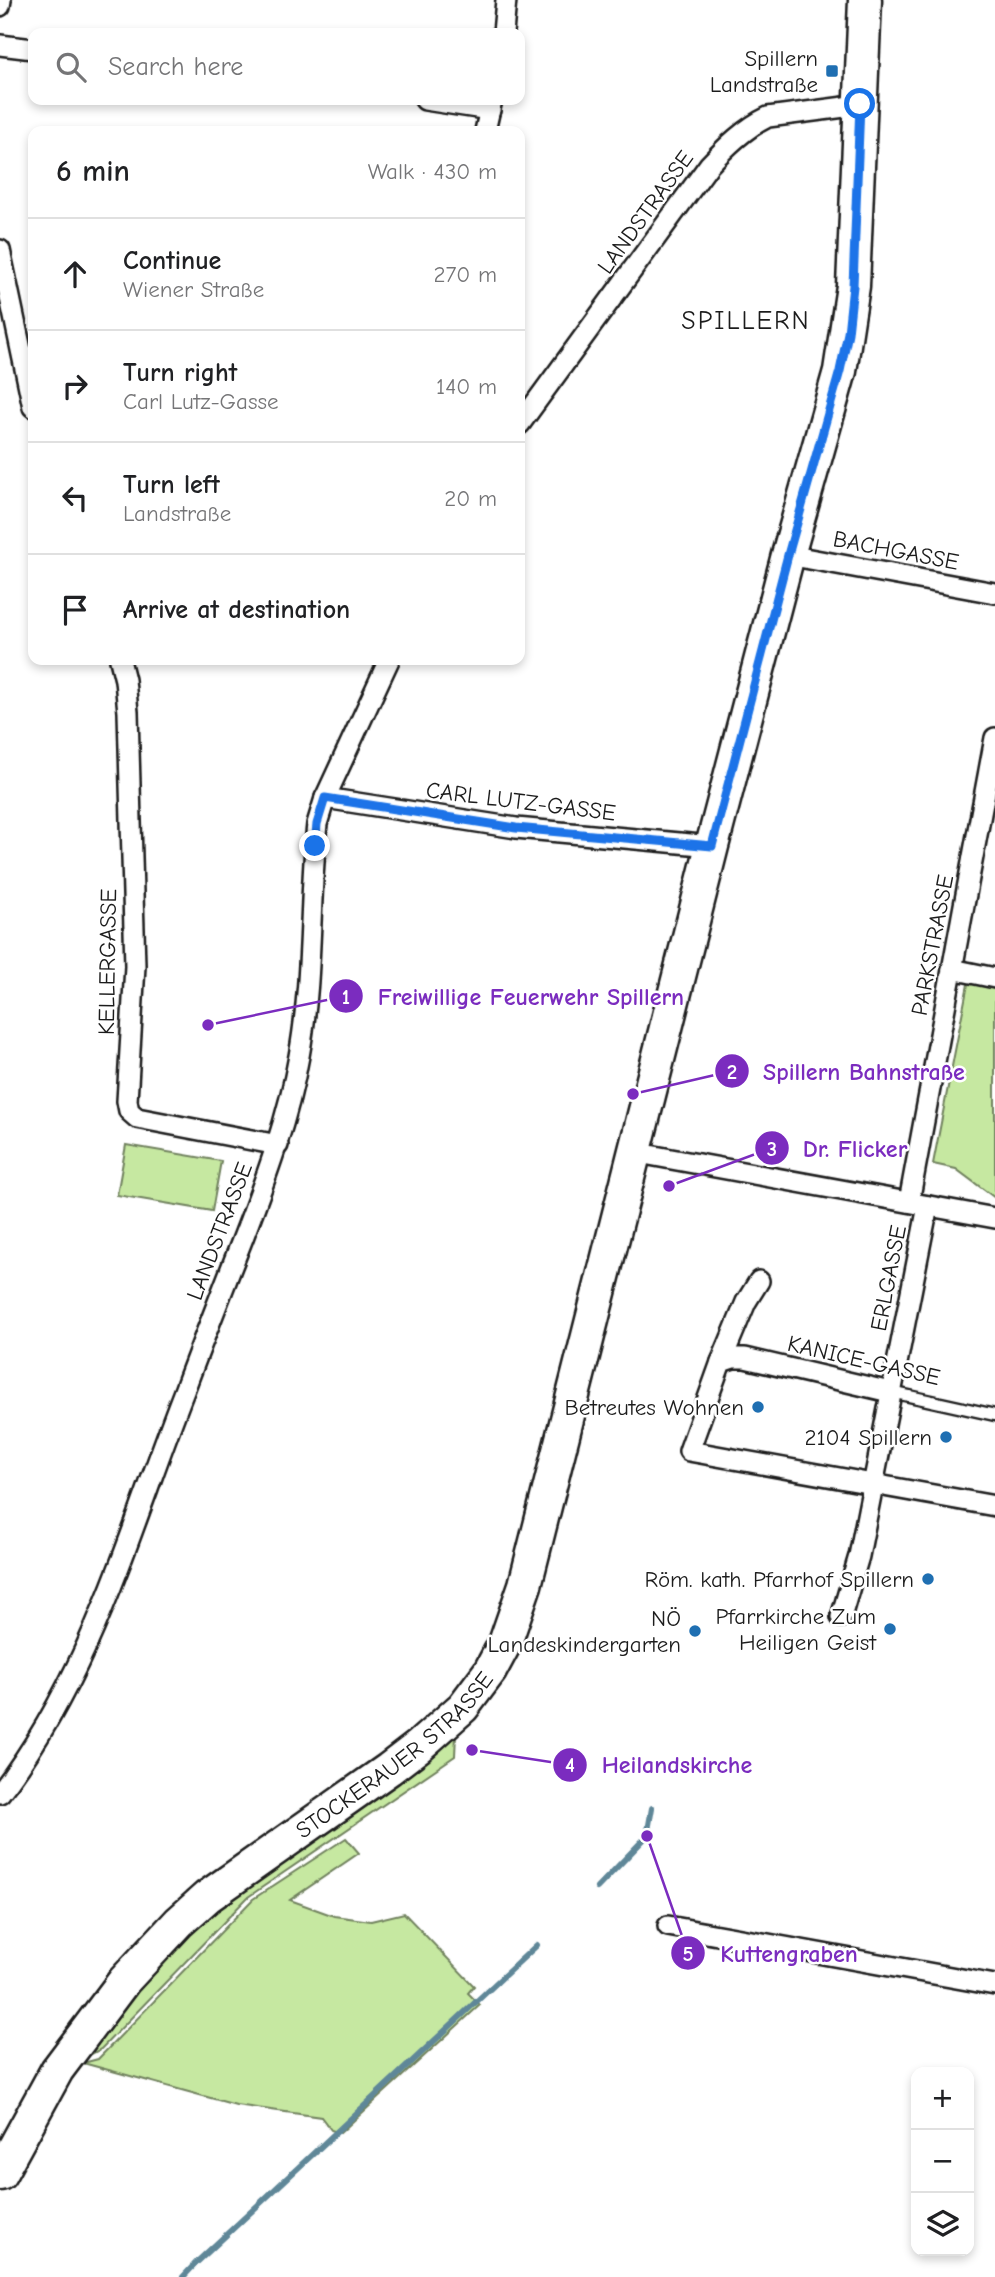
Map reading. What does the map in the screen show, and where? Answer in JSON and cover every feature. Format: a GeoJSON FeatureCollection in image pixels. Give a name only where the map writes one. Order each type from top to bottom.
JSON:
{"type":"FeatureCollection","features":[{"type":"Feature","properties":{"kind":"main road","name":"STOCKERAUER STRASSE"},"geometry":{"type":"LineString","coordinates":[[0,2174],[57,2070],[93,2020],[156,1946],[207,1898],[419,1746],[463,1707],[490,1671],[505,1643],[524,1585],[712,846],[788,555],[840,371],[848,333],[854,274],[865,0]]}},
{"type":"Feature","properties":{"kind":"street"},"geometry":{"type":"LineString","coordinates":[[0,6],[1,0]]}},
{"type":"Feature","properties":{"kind":"street"},"geometry":{"type":"LineString","coordinates":[[503,28],[506,0]]}},
{"type":"Feature","properties":{"kind":"street"},"geometry":{"type":"LineString","coordinates":[[0,45],[28,48]]}},
{"type":"Feature","properties":{"kind":"street","name":"LANDSTRASSE"},"geometry":{"type":"LineString","coordinates":[[525,413],[721,152],[755,123],[768,117],[860,104]]}},
{"type":"Feature","properties":{"kind":"street"},"geometry":{"type":"LineString","coordinates":[[486,126],[491,105]]}},
{"type":"Feature","properties":{"kind":"street"},"geometry":{"type":"LineString","coordinates":[[0,250],[28,386]]}},
{"type":"Feature","properties":{"kind":"street","name":"BACHGASSE"},"geometry":{"type":"LineString","coordinates":[[788,555],[995,593]]}},
{"type":"Feature","properties":{"kind":"street","name":"KELLERGASSE"},"geometry":{"type":"LineString","coordinates":[[121,665],[128,712],[135,966],[127,1101],[129,1111],[137,1118],[278,1145]]}},
{"type":"Feature","properties":{"kind":"street","name":"LANDSTRASSE"},"geometry":{"type":"LineString","coordinates":[[0,1793],[45,1726],[101,1614],[158,1457],[278,1145],[304,1028],[317,824],[325,798],[387,665]]}},
{"type":"Feature","properties":{"kind":"street","name":"PARKSTRASSE"},"geometry":{"type":"LineString","coordinates":[[918,1204],[952,969],[995,737]]}},
{"type":"Feature","properties":{"kind":"street","name":"CARL LUTZ-GASSE"},"geometry":{"type":"LineString","coordinates":[[325,798],[516,828],[712,846]]}},
{"type":"Feature","properties":{"kind":"street"},"geometry":{"type":"LineString","coordinates":[[952,969],[995,978]]}},
{"type":"Feature","properties":{"kind":"street"},"geometry":{"type":"LineString","coordinates":[[633,1152],[995,1218]]}},
{"type":"Feature","properties":{"kind":"street","name":"ERLGASSE"},"geometry":{"type":"LineString","coordinates":[[841,1617],[859,1556],[873,1485],[918,1204]]}},
{"type":"Feature","properties":{"kind":"street"},"geometry":{"type":"LineString","coordinates":[[759,1281],[721,1362],[689,1451],[995,1506]]}},
{"type":"Feature","properties":{"kind":"street","name":"KANICE-GASSE"},"geometry":{"type":"LineString","coordinates":[[721,1362],[745,1358],[890,1392]]}},
{"type":"Feature","properties":{"kind":"street"},"geometry":{"type":"LineString","coordinates":[[668,1926],[995,1984]]}},
{"type":"Feature","properties":{"kind":"lane","name":"KANICE-GASSE"},"geometry":{"type":"LineString","coordinates":[[890,1392],[995,1415]]}},
{"type":"Feature","properties":{"kind":"green space"},"geometry":{"type":"Polygon","coordinates":[[[969,979],[995,986],[995,1198],[956,1169],[933,1164],[969,979]]]}},
{"type":"Feature","properties":{"kind":"green space"},"geometry":{"type":"Polygon","coordinates":[[[126,1145],[221,1161],[212,1211],[117,1195],[126,1145]]]}},
{"type":"Feature","properties":{"kind":"green space"},"geometry":{"type":"Polygon","coordinates":[[[456,1734],[455,1756],[248,1897],[101,2049],[82,2059],[93,2039],[180,1938],[237,1889],[456,1734]]]}},
{"type":"Feature","properties":{"kind":"green space"},"geometry":{"type":"Polygon","coordinates":[[[346,1838],[359,1853],[290,1900],[334,1916],[371,1921],[404,1913],[474,1986],[468,1993],[480,2005],[340,2133],[331,2130],[321,2117],[236,2105],[83,2063],[98,2059],[253,1899],[346,1838]]]}},
{"type":"Feature","properties":{"kind":"waterway"},"geometry":{"type":"LineString","coordinates":[[597,1888],[647,1836],[652,1808]]}},
{"type":"Feature","properties":{"kind":"waterway"},"geometry":{"type":"LineString","coordinates":[[183,2277],[537,1945]]}},
{"type":"Feature","properties":{"kind":"place","name":"Spillern Landstraße"},"geometry":{"type":"Point","coordinates":[832,71]}},
{"type":"Feature","properties":{"kind":"place","name":"Freiwillige Feuerwehr Spillern"},"geometry":{"type":"Point","coordinates":[208,1025]}},
{"type":"Feature","properties":{"kind":"place","name":"Spillern Bahnstraße"},"geometry":{"type":"Point","coordinates":[633,1094]}},
{"type":"Feature","properties":{"kind":"place","name":"Dr. Flicker"},"geometry":{"type":"Point","coordinates":[669,1186]}},
{"type":"Feature","properties":{"kind":"place","name":"Betreutes Wohnen"},"geometry":{"type":"Point","coordinates":[758,1407]}},
{"type":"Feature","properties":{"kind":"place","name":"2104 Spillern"},"geometry":{"type":"Point","coordinates":[946,1437]}},
{"type":"Feature","properties":{"kind":"place","name":"Röm. kath. Pfarrhof Spillern"},"geometry":{"type":"Point","coordinates":[928,1579]}},
{"type":"Feature","properties":{"kind":"place","name":"Pfarrkirche Zum Heiligen Geist"},"geometry":{"type":"Point","coordinates":[890,1629]}},
{"type":"Feature","properties":{"kind":"place","name":"NÖ Landeskindergarten"},"geometry":{"type":"Point","coordinates":[695,1631]}},
{"type":"Feature","properties":{"kind":"place","name":"Heilandskirche"},"geometry":{"type":"Point","coordinates":[472,1750]}},
{"type":"Feature","properties":{"kind":"place","name":"Kuttengraben"},"geometry":{"type":"Point","coordinates":[647,1836]}},
{"type":"Feature","properties":{"kind":"district","name":"SPILLERN"},"geometry":{"type":"Point","coordinates":[746,320]}},
{"type":"Feature","properties":{"kind":"route"},"geometry":{"type":"LineString","coordinates":[[315,846],[317,824],[325,798],[516,828],[712,846],[848,333],[853,286],[860,104]]}}]}
